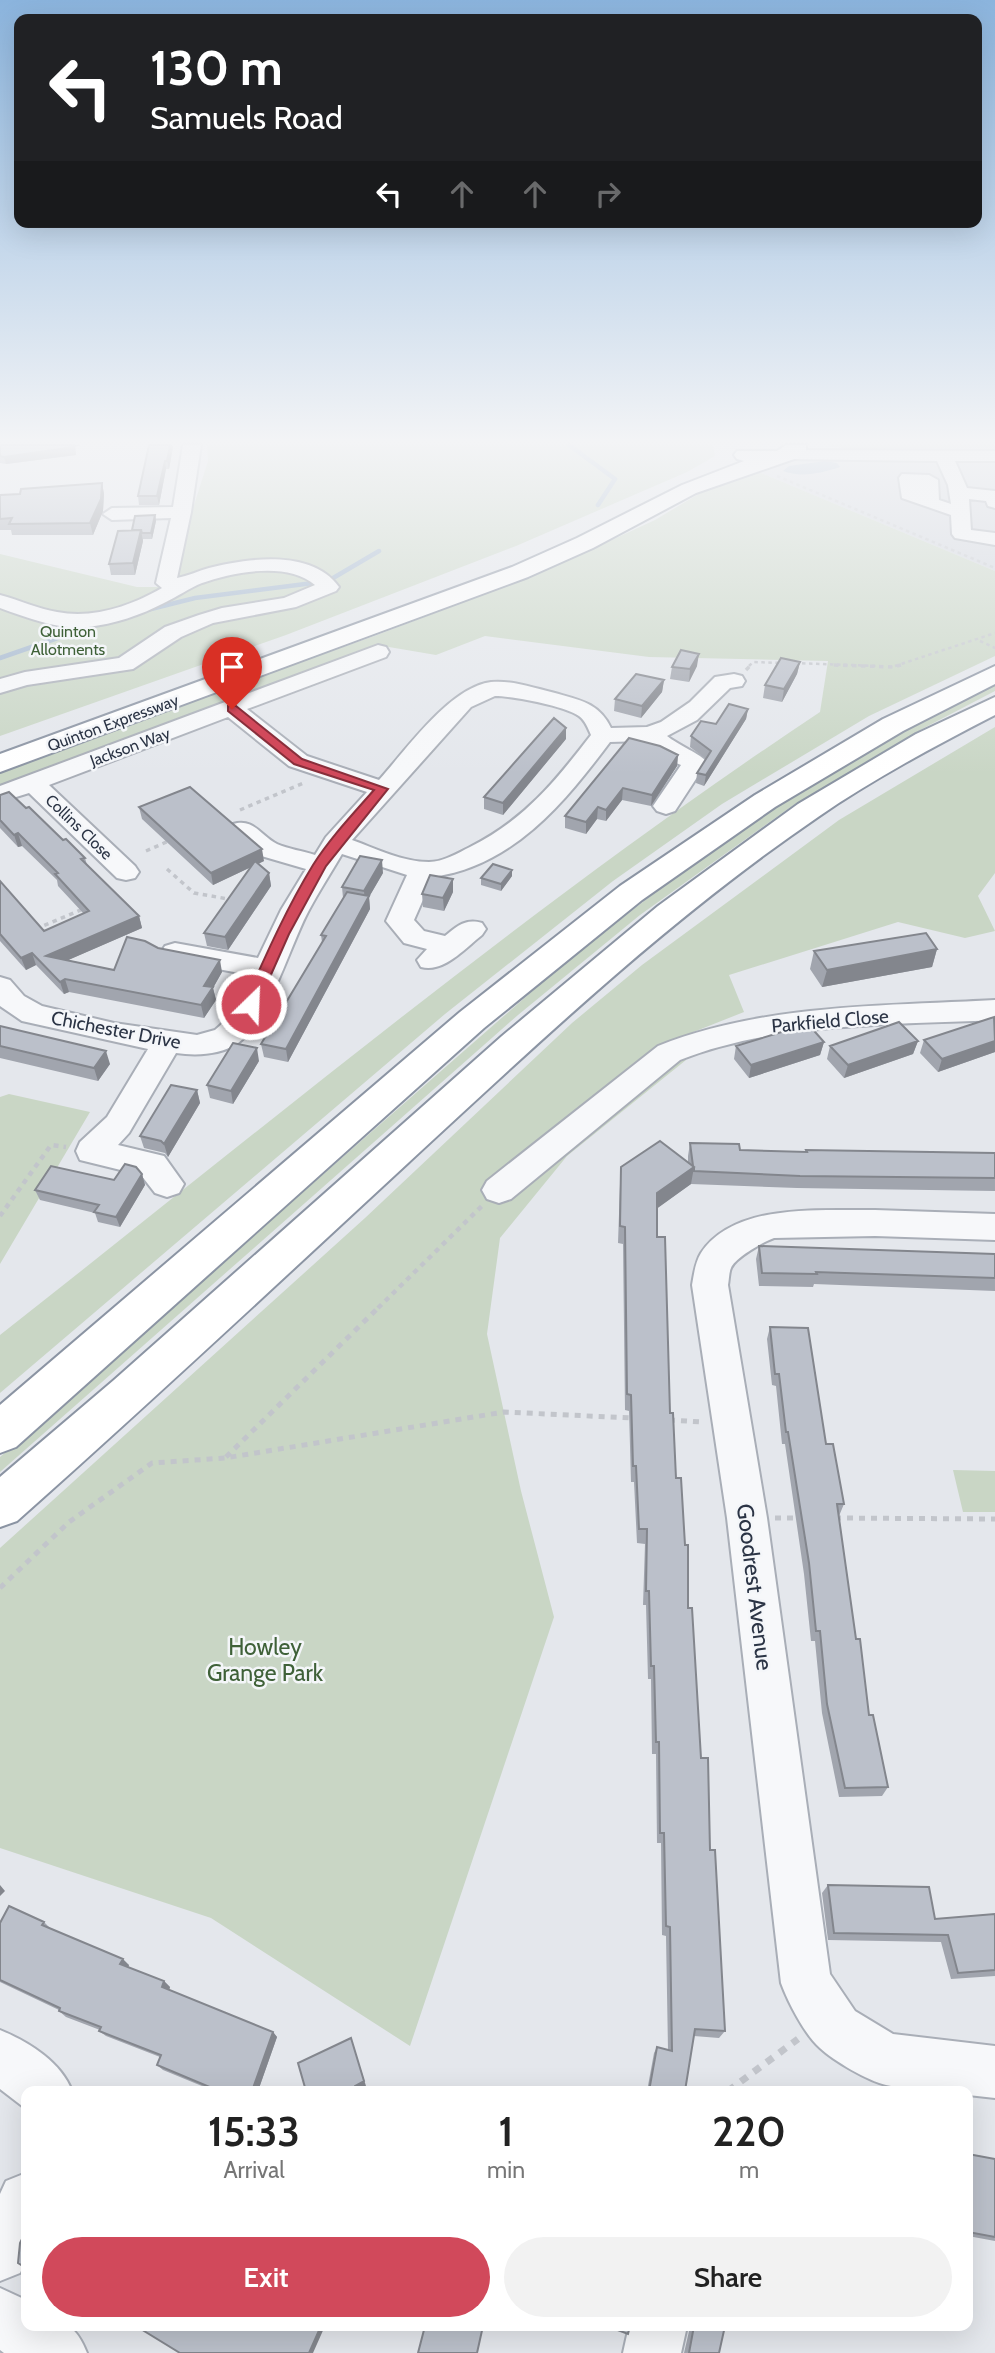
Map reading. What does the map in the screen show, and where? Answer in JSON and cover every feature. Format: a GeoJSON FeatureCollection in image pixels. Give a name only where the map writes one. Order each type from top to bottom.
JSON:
{"type":"FeatureCollection","features":[{"type":"Feature","properties":{"kind":"highway","name":"Quinton Expressway"},"geometry":{"type":"LineString","coordinates":[[0,747],[524,555]]}},
{"type":"Feature","properties":{"kind":"highway","name":"Quinton Expressway"},"geometry":{"type":"LineString","coordinates":[[0,764],[520,572],[559,555]]}},
{"type":"Feature","properties":{"kind":"highway"},"geometry":{"type":"LineString","coordinates":[[0,1433],[472,1020],[631,893],[765,801],[893,725],[995,674]]}},
{"type":"Feature","properties":{"kind":"highway"},"geometry":{"type":"LineString","coordinates":[[0,1506],[130,1393],[514,1045],[669,913],[808,810],[926,740],[995,705]]}},
{"type":"Feature","properties":{"kind":"street"},"geometry":{"type":"LineString","coordinates":[[185,555],[187,575]]}},
{"type":"Feature","properties":{"kind":"street"},"geometry":{"type":"LineString","coordinates":[[0,601],[58,619],[79,621],[112,615],[156,600],[187,575],[271,566],[303,568],[322,577],[329,587],[289,603],[206,619],[173,632],[125,664],[25,679],[0,686]]}},
{"type":"Feature","properties":{"kind":"street","name":"Jackson Way"},"geometry":{"type":"LineString","coordinates":[[0,795],[378,652]]}},
{"type":"Feature","properties":{"kind":"street"},"geometry":{"type":"LineString","coordinates":[[242,829],[267,849],[327,854],[423,869],[448,867],[480,853],[539,813],[566,784],[603,736],[649,734],[668,727],[704,705],[723,682],[734,681]]}},
{"type":"Feature","properties":{"kind":"street","name":"Chichester Drive"},"geometry":{"type":"LineString","coordinates":[[0,988],[14,1003],[33,1014],[167,1043],[198,1046],[226,1037],[243,1022],[295,910],[327,854],[382,789],[463,702],[491,689],[513,689],[584,709],[596,720],[603,736]]}},
{"type":"Feature","properties":{"kind":"street"},"geometry":{"type":"LineString","coordinates":[[232,709],[298,761],[382,789]]}},
{"type":"Feature","properties":{"kind":"street"},"geometry":{"type":"LineString","coordinates":[[649,734],[673,753],[695,762],[666,806]]}},
{"type":"Feature","properties":{"kind":"street","name":"Collins Close"},"geometry":{"type":"LineString","coordinates":[[33,783],[125,872]]}},
{"type":"Feature","properties":{"kind":"street"},"geometry":{"type":"LineString","coordinates":[[423,869],[400,921],[414,937],[439,953],[472,929]]}},
{"type":"Feature","properties":{"kind":"street"},"geometry":{"type":"LineString","coordinates":[[162,949],[267,969]]}},
{"type":"Feature","properties":{"kind":"street","name":"Parkfield Close"},"geometry":{"type":"LineString","coordinates":[[499,1190],[669,1053],[698,1040],[743,1029],[870,1016],[995,1010]]}},
{"type":"Feature","properties":{"kind":"street"},"geometry":{"type":"LineString","coordinates":[[92,1151],[118,1125],[167,1043]]}},
{"type":"Feature","properties":{"kind":"street"},"geometry":{"type":"LineString","coordinates":[[92,1151],[152,1165],[167,1184]]}},
{"type":"Feature","properties":{"kind":"street","name":"Goodrest Avenue"},"geometry":{"type":"LineString","coordinates":[[995,1227],[875,1223],[773,1225],[752,1231],[723,1252],[714,1262],[710,1285],[747,1518],[806,1983],[836,2029],[885,2059],[995,2072]]}},
{"type":"Feature","properties":{"kind":"street"},"geometry":{"type":"LineString","coordinates":[[0,2056],[39,2086]]}},
{"type":"Feature","properties":{"kind":"street"},"geometry":{"type":"LineString","coordinates":[[0,2253],[21,2210]]}},
{"type":"Feature","properties":{"kind":"street"},"geometry":{"type":"LineString","coordinates":[[0,2317],[21,2330]]}},
{"type":"Feature","properties":{"kind":"street"},"geometry":{"type":"LineString","coordinates":[[23,2331],[58,2353]]}},
{"type":"Feature","properties":{"kind":"street"},"geometry":{"type":"LineString","coordinates":[[652,2353],[657,2331]]}},
{"type":"Feature","properties":{"kind":"path"},"geometry":{"type":"LineString","coordinates":[[964,555],[995,568]]}},
{"type":"Feature","properties":{"kind":"path"},"geometry":{"type":"LineString","coordinates":[[734,681],[753,662],[893,667],[995,633]]}},
{"type":"Feature","properties":{"kind":"path"},"geometry":{"type":"LineString","coordinates":[[980,640],[995,648]]}},
{"type":"Feature","properties":{"kind":"path"},"geometry":{"type":"LineString","coordinates":[[167,869],[194,893],[295,910]]}},
{"type":"Feature","properties":{"kind":"path"},"geometry":{"type":"LineString","coordinates":[[25,933],[88,907]]}},
{"type":"Feature","properties":{"kind":"path"},"geometry":{"type":"LineString","coordinates":[[0,1216],[51,1145],[92,1151]]}},
{"type":"Feature","properties":{"kind":"path"},"geometry":{"type":"LineString","coordinates":[[225,1458],[499,1190]]}},
{"type":"Feature","properties":{"kind":"path"},"geometry":{"type":"LineString","coordinates":[[0,1588],[69,1522],[152,1463],[225,1458],[504,1412],[639,1418]]}},
{"type":"Feature","properties":{"kind":"path"},"geometry":{"type":"LineString","coordinates":[[666,1420],[733,1423]]}},
{"type":"Feature","properties":{"kind":"path"},"geometry":{"type":"LineString","coordinates":[[747,1518],[816,1518]]}},
{"type":"Feature","properties":{"kind":"path"},"geometry":{"type":"LineString","coordinates":[[830,1518],[995,1519]]}},
{"type":"Feature","properties":{"kind":"path"},"geometry":{"type":"LineString","coordinates":[[735,2086],[827,2017]]}},
{"type":"Feature","properties":{"kind":"shaded area"},"geometry":{"type":"Polygon","coordinates":[[[956,555],[995,555],[995,571],[956,555]]]}},
{"type":"Feature","properties":{"kind":"green space","name":"Quinton Allotments"},"geometry":{"type":"Polygon","coordinates":[[[0,555],[137,587],[168,587],[178,555],[493,555],[286,635],[0,736],[0,555]]]}},
{"type":"Feature","properties":{"kind":"green space"},"geometry":{"type":"Polygon","coordinates":[[[580,555],[956,555],[995,571],[995,656],[869,716],[722,804],[613,881],[445,1014],[0,1393],[0,1335],[506,937],[609,860],[820,712],[828,661],[649,657],[485,636],[436,655],[383,646],[0,788],[0,769],[377,635],[580,555]]]}},
{"type":"Feature","properties":{"kind":"green space"},"geometry":{"type":"Polygon","coordinates":[[[995,684],[995,691],[922,729],[792,806],[640,915],[518,1015],[0,1472],[0,1457],[561,966],[748,825],[884,743],[995,684]]]}},
{"type":"Feature","properties":{"kind":"green space","name":"Howley Grange Park"},"geometry":{"type":"Polygon","coordinates":[[[995,727],[995,873],[978,896],[995,931],[965,938],[898,922],[729,975],[744,1012],[658,1046],[686,1060],[567,1156],[500,1238],[487,1334],[521,1491],[554,1617],[410,2046],[211,1918],[0,1848],[0,1548],[365,1218],[572,1023],[642,965],[839,820],[995,727]]]}},
{"type":"Feature","properties":{"kind":"green space"},"geometry":{"type":"Polygon","coordinates":[[[9,1094],[90,1112],[0,1264],[0,1097],[9,1094]]]}},
{"type":"Feature","properties":{"kind":"green space"},"geometry":{"type":"Polygon","coordinates":[[[953,1470],[995,1471],[995,1512],[963,1512],[953,1470]]]}},
{"type":"Feature","properties":{"kind":"building"},"geometry":{"type":"Polygon","coordinates":[[[112,555],[135,555],[133,563],[109,564],[112,555]]]}},
{"type":"Feature","properties":{"kind":"building"},"geometry":{"type":"Polygon","coordinates":[[[681,650],[699,654],[690,669],[672,667],[681,650]]]}},
{"type":"Feature","properties":{"kind":"building"},"geometry":{"type":"Polygon","coordinates":[[[781,658],[800,662],[784,689],[765,685],[781,658]]]}},
{"type":"Feature","properties":{"kind":"building"},"geometry":{"type":"Polygon","coordinates":[[[636,674],[664,680],[642,706],[615,699],[636,674]]]}},
{"type":"Feature","properties":{"kind":"building"},"geometry":{"type":"Polygon","coordinates":[[[729,704],[748,709],[706,775],[697,773],[711,751],[691,736],[701,721],[716,724],[729,704]]]}},
{"type":"Feature","properties":{"kind":"building"},"geometry":{"type":"Polygon","coordinates":[[[554,718],[566,728],[503,803],[484,797],[554,718]]]}},
{"type":"Feature","properties":{"kind":"building"},"geometry":{"type":"Polygon","coordinates":[[[629,738],[660,746],[678,755],[652,795],[623,788],[606,810],[598,807],[586,822],[565,816],[629,738]]]}},
{"type":"Feature","properties":{"kind":"building"},"geometry":{"type":"Polygon","coordinates":[[[190,787],[262,849],[211,873],[139,807],[190,787]]]}},
{"type":"Feature","properties":{"kind":"building"},"geometry":{"type":"Polygon","coordinates":[[[9,792],[63,840],[66,839],[85,858],[81,859],[139,916],[46,956],[114,970],[127,937],[145,941],[158,948],[220,960],[204,986],[213,987],[201,1005],[65,979],[60,982],[32,953],[21,958],[0,934],[0,881],[44,931],[89,911],[55,874],[58,873],[18,833],[14,835],[0,820],[0,795],[9,792]]]}},
{"type":"Feature","properties":{"kind":"building"},"geometry":{"type":"Polygon","coordinates":[[[360,856],[382,860],[364,891],[342,887],[360,856]]]}},
{"type":"Feature","properties":{"kind":"building"},"geometry":{"type":"Polygon","coordinates":[[[255,861],[269,873],[225,937],[204,933],[255,861]]]}},
{"type":"Feature","properties":{"kind":"building"},"geometry":{"type":"Polygon","coordinates":[[[493,864],[512,870],[501,884],[481,878],[493,864]]]}},
{"type":"Feature","properties":{"kind":"building"},"geometry":{"type":"Polygon","coordinates":[[[430,875],[453,879],[443,898],[422,894],[430,875]]]}},
{"type":"Feature","properties":{"kind":"building"},"geometry":{"type":"Polygon","coordinates":[[[347,892],[369,896],[286,1049],[261,1044],[326,936],[321,935],[347,892]]]}},
{"type":"Feature","properties":{"kind":"building"},"geometry":{"type":"Polygon","coordinates":[[[926,933],[937,949],[827,970],[814,951],[926,933]]]}},
{"type":"Feature","properties":{"kind":"building"},"geometry":{"type":"Polygon","coordinates":[[[994,1017],[995,1041],[942,1059],[924,1040],[994,1017]]]}},
{"type":"Feature","properties":{"kind":"building"},"geometry":{"type":"Polygon","coordinates":[[[899,1022],[918,1041],[848,1065],[830,1046],[899,1022]]]}},
{"type":"Feature","properties":{"kind":"building"},"geometry":{"type":"Polygon","coordinates":[[[808,1024],[824,1042],[751,1065],[736,1046],[808,1024]]]}},
{"type":"Feature","properties":{"kind":"building"},"geometry":{"type":"Polygon","coordinates":[[[0,1026],[106,1051],[94,1068],[0,1046],[0,1026]]]}},
{"type":"Feature","properties":{"kind":"building"},"geometry":{"type":"Polygon","coordinates":[[[233,1043],[257,1048],[231,1091],[207,1085],[233,1043]]]}},
{"type":"Feature","properties":{"kind":"building"},"geometry":{"type":"Polygon","coordinates":[[[171,1085],[197,1090],[164,1144],[140,1136],[171,1085]]]}},
{"type":"Feature","properties":{"kind":"building"},"geometry":{"type":"Polygon","coordinates":[[[660,1141],[694,1167],[657,1193],[657,1237],[665,1237],[670,1413],[673,1413],[676,1478],[681,1478],[685,1545],[688,1545],[688,1608],[692,1608],[701,1758],[708,1758],[710,1850],[715,1850],[725,2031],[695,2029],[686,2086],[650,2086],[657,2047],[672,2051],[670,1927],[666,1926],[664,1833],[660,1833],[659,1742],[656,1742],[649,1591],[646,1591],[647,1529],[639,1529],[636,1466],[633,1466],[631,1395],[627,1394],[625,1227],[620,1226],[621,1167],[660,1141]]]}},
{"type":"Feature","properties":{"kind":"building"},"geometry":{"type":"Polygon","coordinates":[[[690,1143],[739,1144],[740,1150],[995,1153],[995,1178],[800,1176],[694,1171],[690,1143]]]}},
{"type":"Feature","properties":{"kind":"building"},"geometry":{"type":"Polygon","coordinates":[[[125,1164],[136,1167],[142,1174],[116,1217],[94,1212],[99,1205],[35,1190],[51,1166],[114,1180],[125,1164]]]}},
{"type":"Feature","properties":{"kind":"building"},"geometry":{"type":"Polygon","coordinates":[[[759,1246],[995,1254],[995,1278],[816,1272],[817,1274],[762,1273],[759,1246]]]}},
{"type":"Feature","properties":{"kind":"building"},"geometry":{"type":"Polygon","coordinates":[[[770,1327],[808,1328],[826,1444],[833,1444],[844,1504],[837,1504],[856,1639],[860,1639],[869,1715],[873,1715],[888,1787],[845,1788],[827,1704],[820,1631],[816,1631],[809,1563],[786,1432],[779,1374],[775,1374],[770,1327]]]}},
{"type":"Feature","properties":{"kind":"building"},"geometry":{"type":"Polygon","coordinates":[[[828,1885],[929,1887],[935,1919],[995,1914],[995,1970],[958,1973],[948,1935],[834,1933],[828,1885]]]}},
{"type":"Feature","properties":{"kind":"building"},"geometry":{"type":"Polygon","coordinates":[[[9,1906],[44,1922],[42,1925],[123,1959],[120,1964],[164,1981],[162,1987],[273,2032],[254,2086],[207,2086],[157,2065],[161,2055],[99,2031],[101,2027],[59,2011],[60,2008],[0,1980],[0,1923],[9,1906]]]}},
{"type":"Feature","properties":{"kind":"building"},"geometry":{"type":"Polygon","coordinates":[[[351,2038],[364,2081],[355,2086],[305,2086],[298,2063],[351,2038]]]}},
{"type":"Feature","properties":{"kind":"building"},"geometry":{"type":"Polygon","coordinates":[[[973,2155],[995,2159],[995,2237],[973,2233],[973,2155]]]}},
{"type":"Feature","properties":{"kind":"building"},"geometry":{"type":"Polygon","coordinates":[[[21,2241],[21,2265],[18,2263],[21,2241]]]}},
{"type":"Feature","properties":{"kind":"building"},"geometry":{"type":"Polygon","coordinates":[[[144,2331],[319,2331],[309,2353],[180,2353],[144,2331]]]}},
{"type":"Feature","properties":{"kind":"building"},"geometry":{"type":"Polygon","coordinates":[[[424,2331],[482,2331],[477,2353],[418,2353],[424,2331]]]}},
{"type":"Feature","properties":{"kind":"building"},"geometry":{"type":"Polygon","coordinates":[[[693,2331],[724,2331],[719,2353],[689,2353],[693,2331]]]}},
{"type":"Feature","properties":{"kind":"waterway"},"geometry":{"type":"LineString","coordinates":[[328,581],[373,555]]}},
{"type":"Feature","properties":{"kind":"waterway"},"geometry":{"type":"LineString","coordinates":[[147,610],[195,598],[321,582]]}},
{"type":"Feature","properties":{"kind":"waterway"},"geometry":{"type":"LineString","coordinates":[[0,658],[95,625]]}},
{"type":"Feature","properties":{"kind":"route"},"geometry":{"type":"LineString","coordinates":[[232,709],[298,761],[382,789],[352,822],[320,865],[282,934],[251,1004]]}}]}
